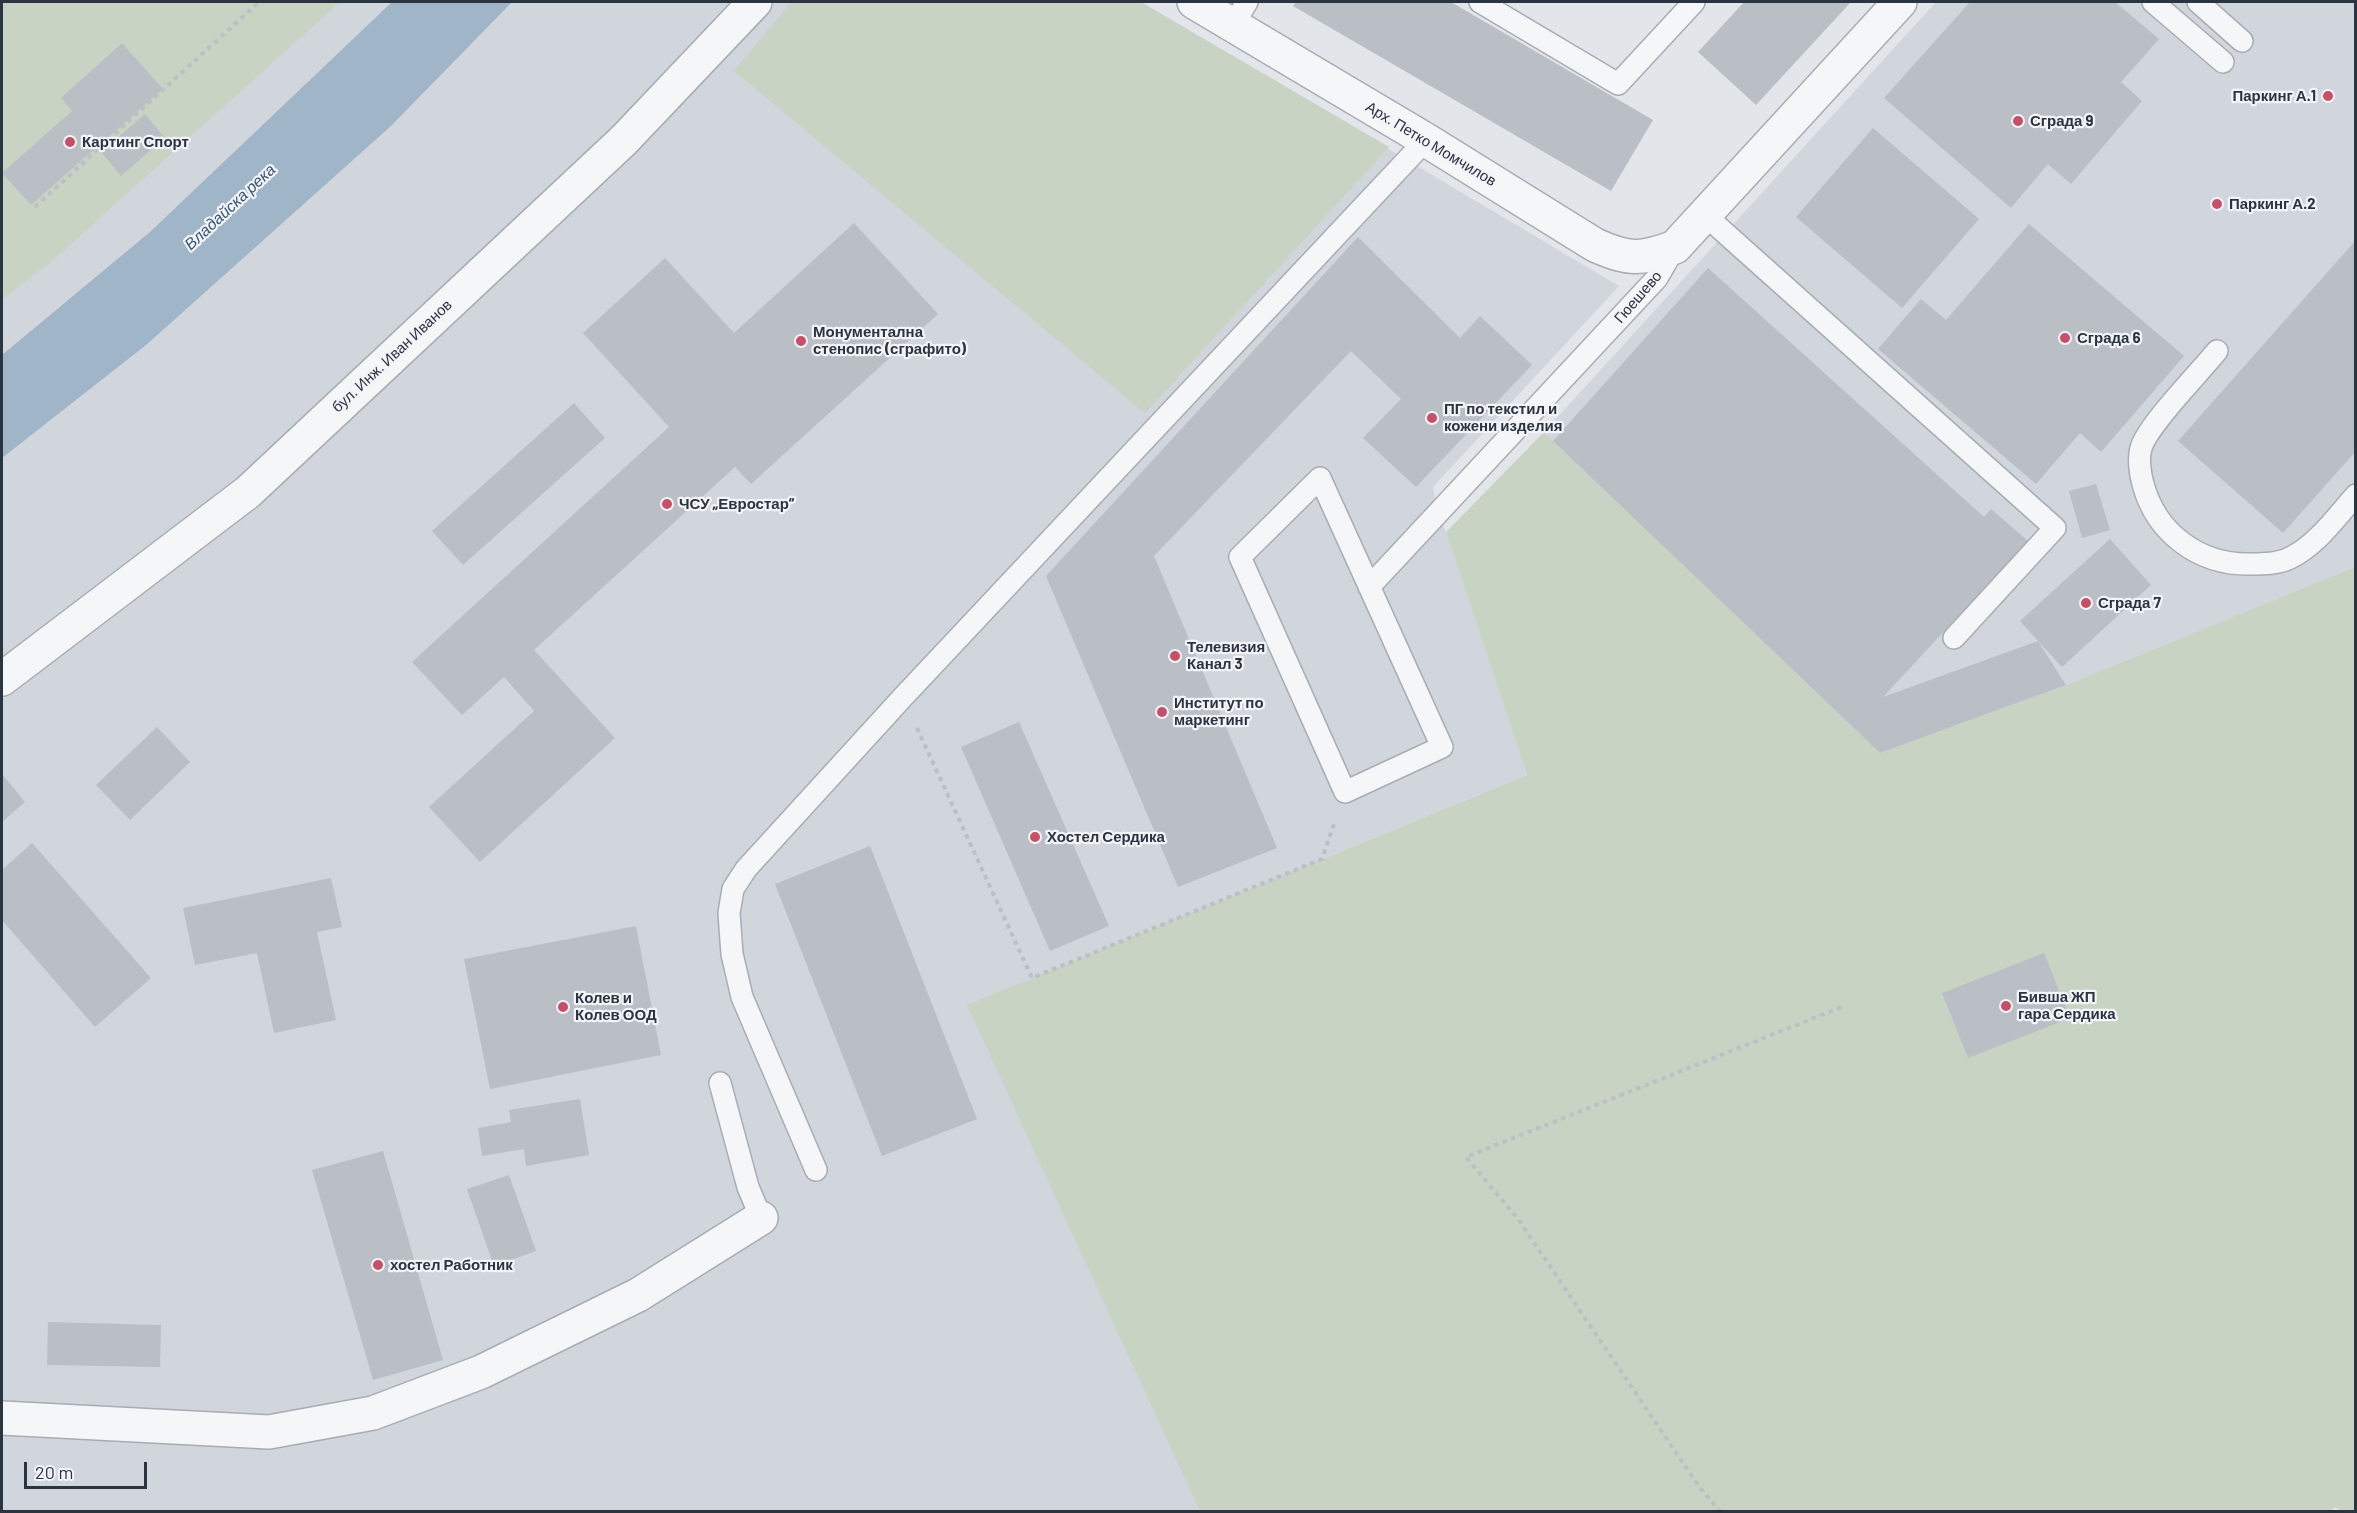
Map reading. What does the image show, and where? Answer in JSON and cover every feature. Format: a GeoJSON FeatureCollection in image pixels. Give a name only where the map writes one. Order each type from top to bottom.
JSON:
{"type":"FeatureCollection","features":[{"type":"Feature","properties":{"kind":"street","name":"бул. Инж. Иван Иванов"},"geometry":{"type":"LineString","coordinates":[[2,679],[248,492],[624,140],[755,2]]}},
{"type":"Feature","properties":{"kind":"street","name":"Арх. Петко Момчилов"},"geometry":{"type":"LineString","coordinates":[[1194,2],[1240,13],[1426,140],[1595,245],[1618,255],[1636,257],[1655,255],[1675,247]]}},
{"type":"Feature","properties":{"kind":"street","name":"Гюешево"},"geometry":{"type":"LineString","coordinates":[[1675,247],[1706,216],[1900,2]]}},
{"type":"Feature","properties":{"kind":"street"},"geometry":{"type":"LineString","coordinates":[[2,1418],[269,1432],[373,1413],[481,1372],[638,1295],[761,1218]]}},
{"type":"Feature","properties":{"kind":"lane"},"geometry":{"type":"LineString","coordinates":[[1480,2],[1618,84],[1694,2]]}},
{"type":"Feature","properties":{"kind":"lane"},"geometry":{"type":"LineString","coordinates":[[2153,2],[2223,62]]}},
{"type":"Feature","properties":{"kind":"lane"},"geometry":{"type":"LineString","coordinates":[[2198,2],[2242,40]]}},
{"type":"Feature","properties":{"kind":"lane"},"geometry":{"type":"LineString","coordinates":[[816,1170],[742,997],[732,954],[729,913],[732,889],[746,869],[903,697],[1426,140]]}},
{"type":"Feature","properties":{"kind":"lane"},"geometry":{"type":"LineString","coordinates":[[1706,216],[2055,528],[1954,638]]}},
{"type":"Feature","properties":{"kind":"lane","name":"Гюешево"},"geometry":{"type":"LineString","coordinates":[[1369,587],[1657,278],[1675,247]]}},
{"type":"Feature","properties":{"kind":"lane"},"geometry":{"type":"LineString","coordinates":[[2217,351],[2154,425],[2141,448],[2140,474],[2147,498],[2163,524],[2180,543],[2207,558],[2234,564],[2265,564],[2289,558],[2311,544],[2355,495]]}},
{"type":"Feature","properties":{"kind":"lane"},"geometry":{"type":"LineString","coordinates":[[1320,478],[1369,587],[1442,747],[1345,792],[1240,557],[1320,478]]}},
{"type":"Feature","properties":{"kind":"lane"},"geometry":{"type":"LineString","coordinates":[[720,1083],[748,1187],[761,1218]]}},
{"type":"Feature","properties":{"kind":"path"},"geometry":{"type":"LineString","coordinates":[[35,207],[259,2]]}},
{"type":"Feature","properties":{"kind":"path"},"geometry":{"type":"LineString","coordinates":[[903,697],[1032,978],[1322,859],[1345,792]]}},
{"type":"Feature","properties":{"kind":"path"},"geometry":{"type":"LineString","coordinates":[[1721,1512],[1700,1488],[1518,1220],[1466,1156],[1844,1006]]}},
{"type":"Feature","properties":{"kind":"shaded area"},"geometry":{"type":"Polygon","coordinates":[[[2,2],[1141,2],[1619,286],[1433,487],[1438,515],[1446,532],[1527,775],[1322,859],[1198,1511],[2,1512],[2,2]]]}},
{"type":"Feature","properties":{"kind":"shaded area"},"geometry":{"type":"Polygon","coordinates":[[[1936,2],[2355,2],[2355,567],[2066,685],[1880,753],[1544,432],[1936,2]]]}},
{"type":"Feature","properties":{"kind":"green space"},"geometry":{"type":"Polygon","coordinates":[[[2,2],[340,2],[52,261],[2,299],[2,2]]]}},
{"type":"Feature","properties":{"kind":"green space"},"geometry":{"type":"Polygon","coordinates":[[[791,2],[1141,2],[1389,147],[1145,413],[734,71],[791,2]]]}},
{"type":"Feature","properties":{"kind":"green space"},"geometry":{"type":"Polygon","coordinates":[[[1544,432],[1880,753],[2066,685],[2355,567],[2355,1511],[2340,1511],[2335,1507],[2330,1512],[1198,1511],[967,1005],[1527,775],[1446,532],[1544,432]]]}},
{"type":"Feature","properties":{"kind":"water","name":"Владайска река"},"geometry":{"type":"Polygon","coordinates":[[[392,2],[512,2],[391,126],[146,345],[2,458],[2,355],[150,232],[392,2]]]}},
{"type":"Feature","properties":{"kind":"building"},"geometry":{"type":"Polygon","coordinates":[[[1296,2],[1451,2],[1653,120],[1611,191],[1293,6],[1296,2]]]}},
{"type":"Feature","properties":{"kind":"building"},"geometry":{"type":"Polygon","coordinates":[[[1744,2],[1851,2],[1756,105],[1698,52],[1744,2]]]}},
{"type":"Feature","properties":{"kind":"building","name":"Сграда 9"},"geometry":{"type":"Polygon","coordinates":[[[1970,2],[2115,2],[2159,39],[2121,82],[2142,101],[2071,184],[2048,164],[2011,208],[1884,98],[1970,2]]]}},
{"type":"Feature","properties":{"kind":"building","name":"Картинг Спорт"},"geometry":{"type":"Polygon","coordinates":[[[122,43],[163,89],[31,205],[2,173],[72,111],[61,98],[122,43]]]}},
{"type":"Feature","properties":{"kind":"building"},"geometry":{"type":"Polygon","coordinates":[[[145,114],[165,138],[121,176],[101,152],[145,114]]]}},
{"type":"Feature","properties":{"kind":"building"},"geometry":{"type":"Polygon","coordinates":[[[1873,128],[1979,219],[1902,308],[1796,217],[1873,128]]]}},
{"type":"Feature","properties":{"kind":"building"},"geometry":{"type":"Polygon","coordinates":[[[854,223],[938,314],[751,484],[735,467],[534,650],[615,738],[480,862],[429,807],[534,711],[504,677],[462,715],[412,662],[669,427],[583,333],[665,258],[734,333],[854,223]]]}},
{"type":"Feature","properties":{"kind":"building","name":"Сграда 6"},"geometry":{"type":"Polygon","coordinates":[[[2029,224],[2184,356],[2101,452],[2080,433],[2036,484],[1878,349],[1921,299],[1946,320],[2029,224]]]}},
{"type":"Feature","properties":{"kind":"building"},"geometry":{"type":"Polygon","coordinates":[[[1358,237],[1460,338],[1480,316],[1532,365],[1416,487],[1363,438],[1401,399],[1351,351],[1154,556],[1277,848],[1178,887],[1046,576],[1358,237]]]}},
{"type":"Feature","properties":{"kind":"building"},"geometry":{"type":"Polygon","coordinates":[[[2356,240],[2356,451],[2283,533],[2178,441],[2356,240]]]}},
{"type":"Feature","properties":{"kind":"building"},"geometry":{"type":"Polygon","coordinates":[[[1708,268],[1984,517],[1991,509],[2028,541],[1883,697],[2038,641],[2066,685],[1880,753],[1553,441],[1708,268]]]}},
{"type":"Feature","properties":{"kind":"building"},"geometry":{"type":"Polygon","coordinates":[[[574,403],[605,438],[463,565],[432,531],[574,403]]]}},
{"type":"Feature","properties":{"kind":"building"},"geometry":{"type":"Polygon","coordinates":[[[2096,484],[2110,530],[2082,538],[2069,491],[2096,484]]]}},
{"type":"Feature","properties":{"kind":"building","name":"Сграда 7"},"geometry":{"type":"Polygon","coordinates":[[[2110,539],[2151,585],[2062,667],[2020,621],[2110,539]]]}},
{"type":"Feature","properties":{"kind":"building","name":"Хостел Сердика"},"geometry":{"type":"Polygon","coordinates":[[[1019,722],[1109,926],[1050,951],[961,747],[1019,722]]]}},
{"type":"Feature","properties":{"kind":"building"},"geometry":{"type":"Polygon","coordinates":[[[157,727],[190,762],[130,820],[96,785],[157,727]]]}},
{"type":"Feature","properties":{"kind":"building"},"geometry":{"type":"Polygon","coordinates":[[[2,774],[25,802],[2,822],[2,774]]]}},
{"type":"Feature","properties":{"kind":"building"},"geometry":{"type":"Polygon","coordinates":[[[32,843],[151,978],[95,1027],[2,920],[2,870],[32,843]]]}},
{"type":"Feature","properties":{"kind":"building"},"geometry":{"type":"Polygon","coordinates":[[[870,846],[977,1119],[882,1156],[775,884],[870,846]]]}},
{"type":"Feature","properties":{"kind":"building"},"geometry":{"type":"Polygon","coordinates":[[[331,878],[342,927],[317,932],[336,1020],[274,1033],[257,953],[195,965],[183,908],[331,878]]]}},
{"type":"Feature","properties":{"kind":"building","name":"Колев и Колев ООД"},"geometry":{"type":"Polygon","coordinates":[[[636,926],[661,1055],[490,1089],[464,959],[636,926]]]}},
{"type":"Feature","properties":{"kind":"building","name":"Бивша ЖП гара Сердика"},"geometry":{"type":"Polygon","coordinates":[[[2044,953],[2070,1018],[1968,1058],[1942,993],[2044,953]]]}},
{"type":"Feature","properties":{"kind":"building"},"geometry":{"type":"Polygon","coordinates":[[[580,1099],[589,1155],[526,1166],[524,1149],[482,1156],[478,1128],[511,1122],[509,1110],[580,1099]]]}},
{"type":"Feature","properties":{"kind":"building","name":"хостел Работник"},"geometry":{"type":"Polygon","coordinates":[[[383,1151],[443,1360],[373,1380],[312,1170],[383,1151]]]}},
{"type":"Feature","properties":{"kind":"building"},"geometry":{"type":"Polygon","coordinates":[[[509,1175],[536,1251],[494,1266],[467,1189],[509,1175]]]}},
{"type":"Feature","properties":{"kind":"building"},"geometry":{"type":"Polygon","coordinates":[[[48,1322],[161,1325],[160,1367],[47,1365],[48,1322]]]}},
{"type":"Feature","properties":{"kind":"place","name":"Паркинг А.1"},"geometry":{"type":"Point","coordinates":[2328,96]}},
{"type":"Feature","properties":{"kind":"place","name":"Сграда 9"},"geometry":{"type":"Point","coordinates":[2018,121]}},
{"type":"Feature","properties":{"kind":"place","name":"Картинг Спорт"},"geometry":{"type":"Point","coordinates":[70,142]}},
{"type":"Feature","properties":{"kind":"place","name":"Паркинг А.2"},"geometry":{"type":"Point","coordinates":[2217,204]}},
{"type":"Feature","properties":{"kind":"place","name":"Сграда 6"},"geometry":{"type":"Point","coordinates":[2065,338]}},
{"type":"Feature","properties":{"kind":"place","name":"Монументална стенопис (сграфито)"},"geometry":{"type":"Point","coordinates":[801,341]}},
{"type":"Feature","properties":{"kind":"place","name":"ПГ по текстил и кожени изделия"},"geometry":{"type":"Point","coordinates":[1432,418]}},
{"type":"Feature","properties":{"kind":"place","name":"ЧСУ „Евростар“"},"geometry":{"type":"Point","coordinates":[667,504]}},
{"type":"Feature","properties":{"kind":"place","name":"Сграда 7"},"geometry":{"type":"Point","coordinates":[2086,603]}},
{"type":"Feature","properties":{"kind":"place","name":"Телевизия Канал 3"},"geometry":{"type":"Point","coordinates":[1175,656]}},
{"type":"Feature","properties":{"kind":"place","name":"Институт по маркетинг"},"geometry":{"type":"Point","coordinates":[1162,712]}},
{"type":"Feature","properties":{"kind":"place","name":"Хостел Сердика"},"geometry":{"type":"Point","coordinates":[1035,837]}},
{"type":"Feature","properties":{"kind":"place","name":"Бивша ЖП гара Сердика"},"geometry":{"type":"Point","coordinates":[2006,1006]}},
{"type":"Feature","properties":{"kind":"place","name":"Колев и Колев ООД"},"geometry":{"type":"Point","coordinates":[563,1007]}},
{"type":"Feature","properties":{"kind":"place","name":"хостел Работник"},"geometry":{"type":"Point","coordinates":[378,1265]}}]}
